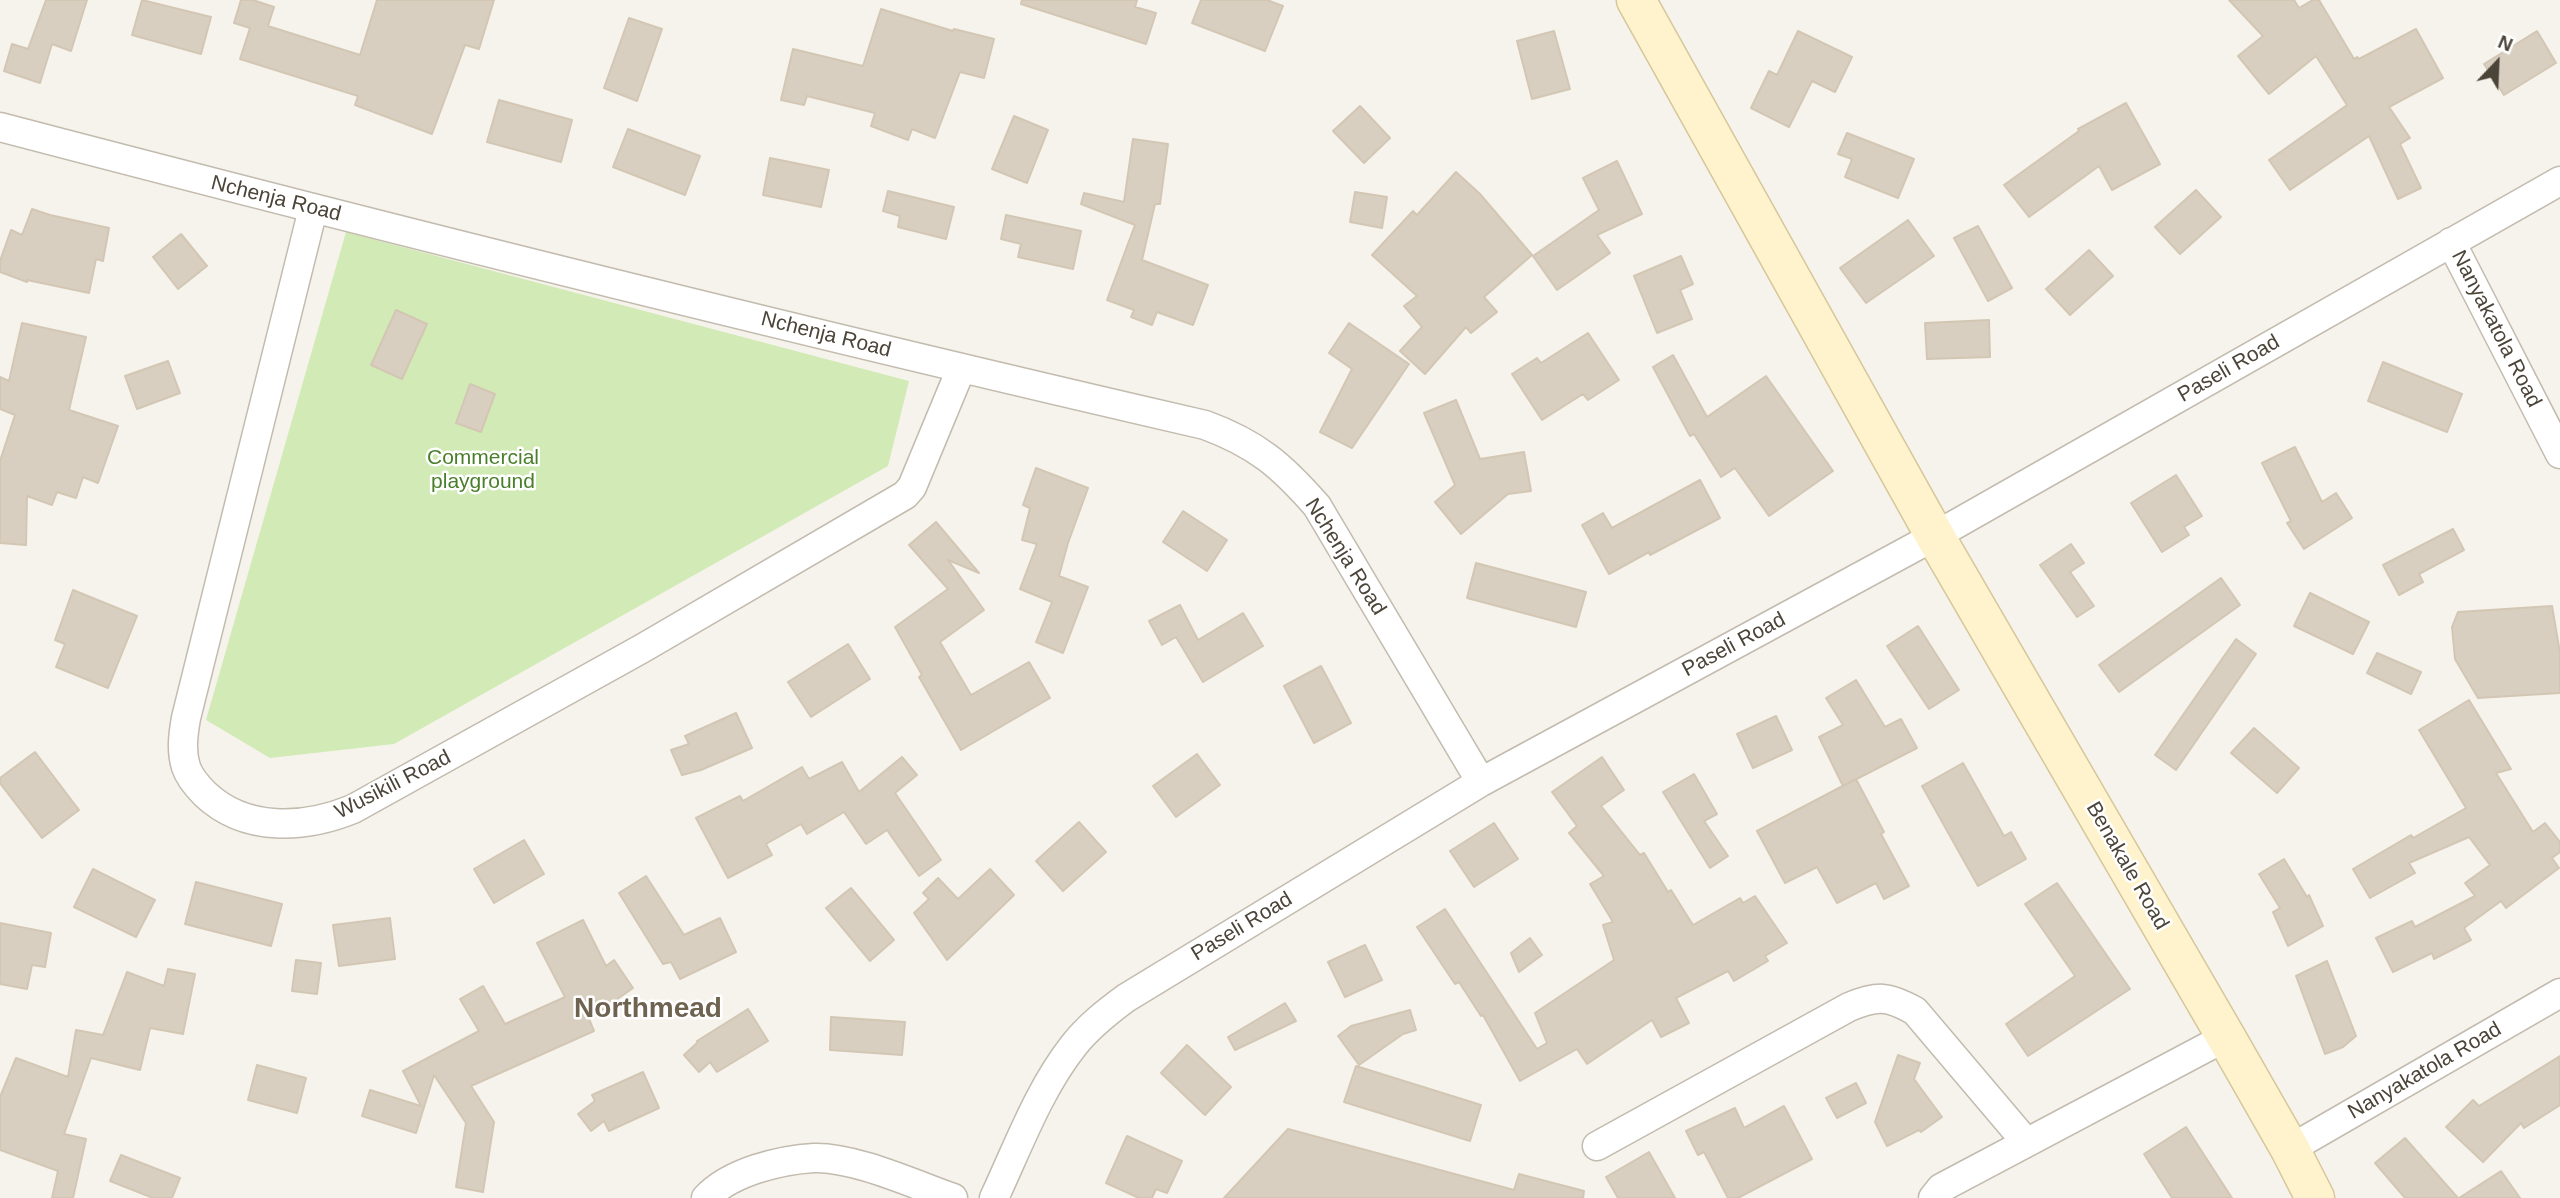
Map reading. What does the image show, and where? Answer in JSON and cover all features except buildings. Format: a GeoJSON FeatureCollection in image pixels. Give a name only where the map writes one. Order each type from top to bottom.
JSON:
{"type":"FeatureCollection","features":[{"type":"Feature","properties":{"kind":"street","name":"Benakale Road"},"geometry":{"type":"LineString","coordinates":[[1636,0],[1936,536],[2226,1037],[2315,1198]]}},
{"type":"Feature","properties":{"kind":"street","name":"Nchenja Road"},"geometry":{"type":"LineString","coordinates":[[0,127],[313,209],[1225,432],[1259,450],[1285,470],[1317,506],[1481,782]]}},
{"type":"Feature","properties":{"kind":"street","name":"Paseli Road"},"geometry":{"type":"LineString","coordinates":[[994,1198],[1051,1078],[1074,1044],[1099,1018],[1174,968],[1481,782],[1936,536],[2560,181]]}},
{"type":"Feature","properties":{"kind":"street","name":"Wusikili Road"},"geometry":{"type":"LineString","coordinates":[[313,209],[186,718],[182,744],[186,769],[199,788],[219,807],[247,819],[300,824],[330,819],[353,809],[643,648],[905,495],[912,487],[961,369]]}},
{"type":"Feature","properties":{"kind":"street","name":"Nanyakatola Road"},"geometry":{"type":"LineString","coordinates":[[2451,242],[2560,454]]}},
{"type":"Feature","properties":{"kind":"street","name":"Nanyakatola Road"},"geometry":{"type":"LineString","coordinates":[[2290,1149],[2560,993]]}},
{"type":"Feature","properties":{"kind":"street"},"geometry":{"type":"LineString","coordinates":[[1597,1146],[1849,1007],[1868,999],[1883,998],[1897,1001],[1915,1011],[2026,1142]]}},
{"type":"Feature","properties":{"kind":"street"},"geometry":{"type":"LineString","coordinates":[[1933,1198],[1941,1188],[2226,1037]]}},
{"type":"Feature","properties":{"kind":"street"},"geometry":{"type":"LineString","coordinates":[[706,1198],[712,1191],[739,1174],[779,1162],[816,1158],[855,1164],[953,1198]]}},
{"type":"Feature","properties":{"kind":"green space","name":"Commercial playground"},"geometry":{"type":"Polygon","coordinates":[[[346,232],[909,381],[888,466],[394,744],[270,758],[206,720],[346,232]]]}},
{"type":"Feature","properties":{"kind":"district","name":"Northmead"},"geometry":{"type":"Point","coordinates":[648,1009]}}]}
